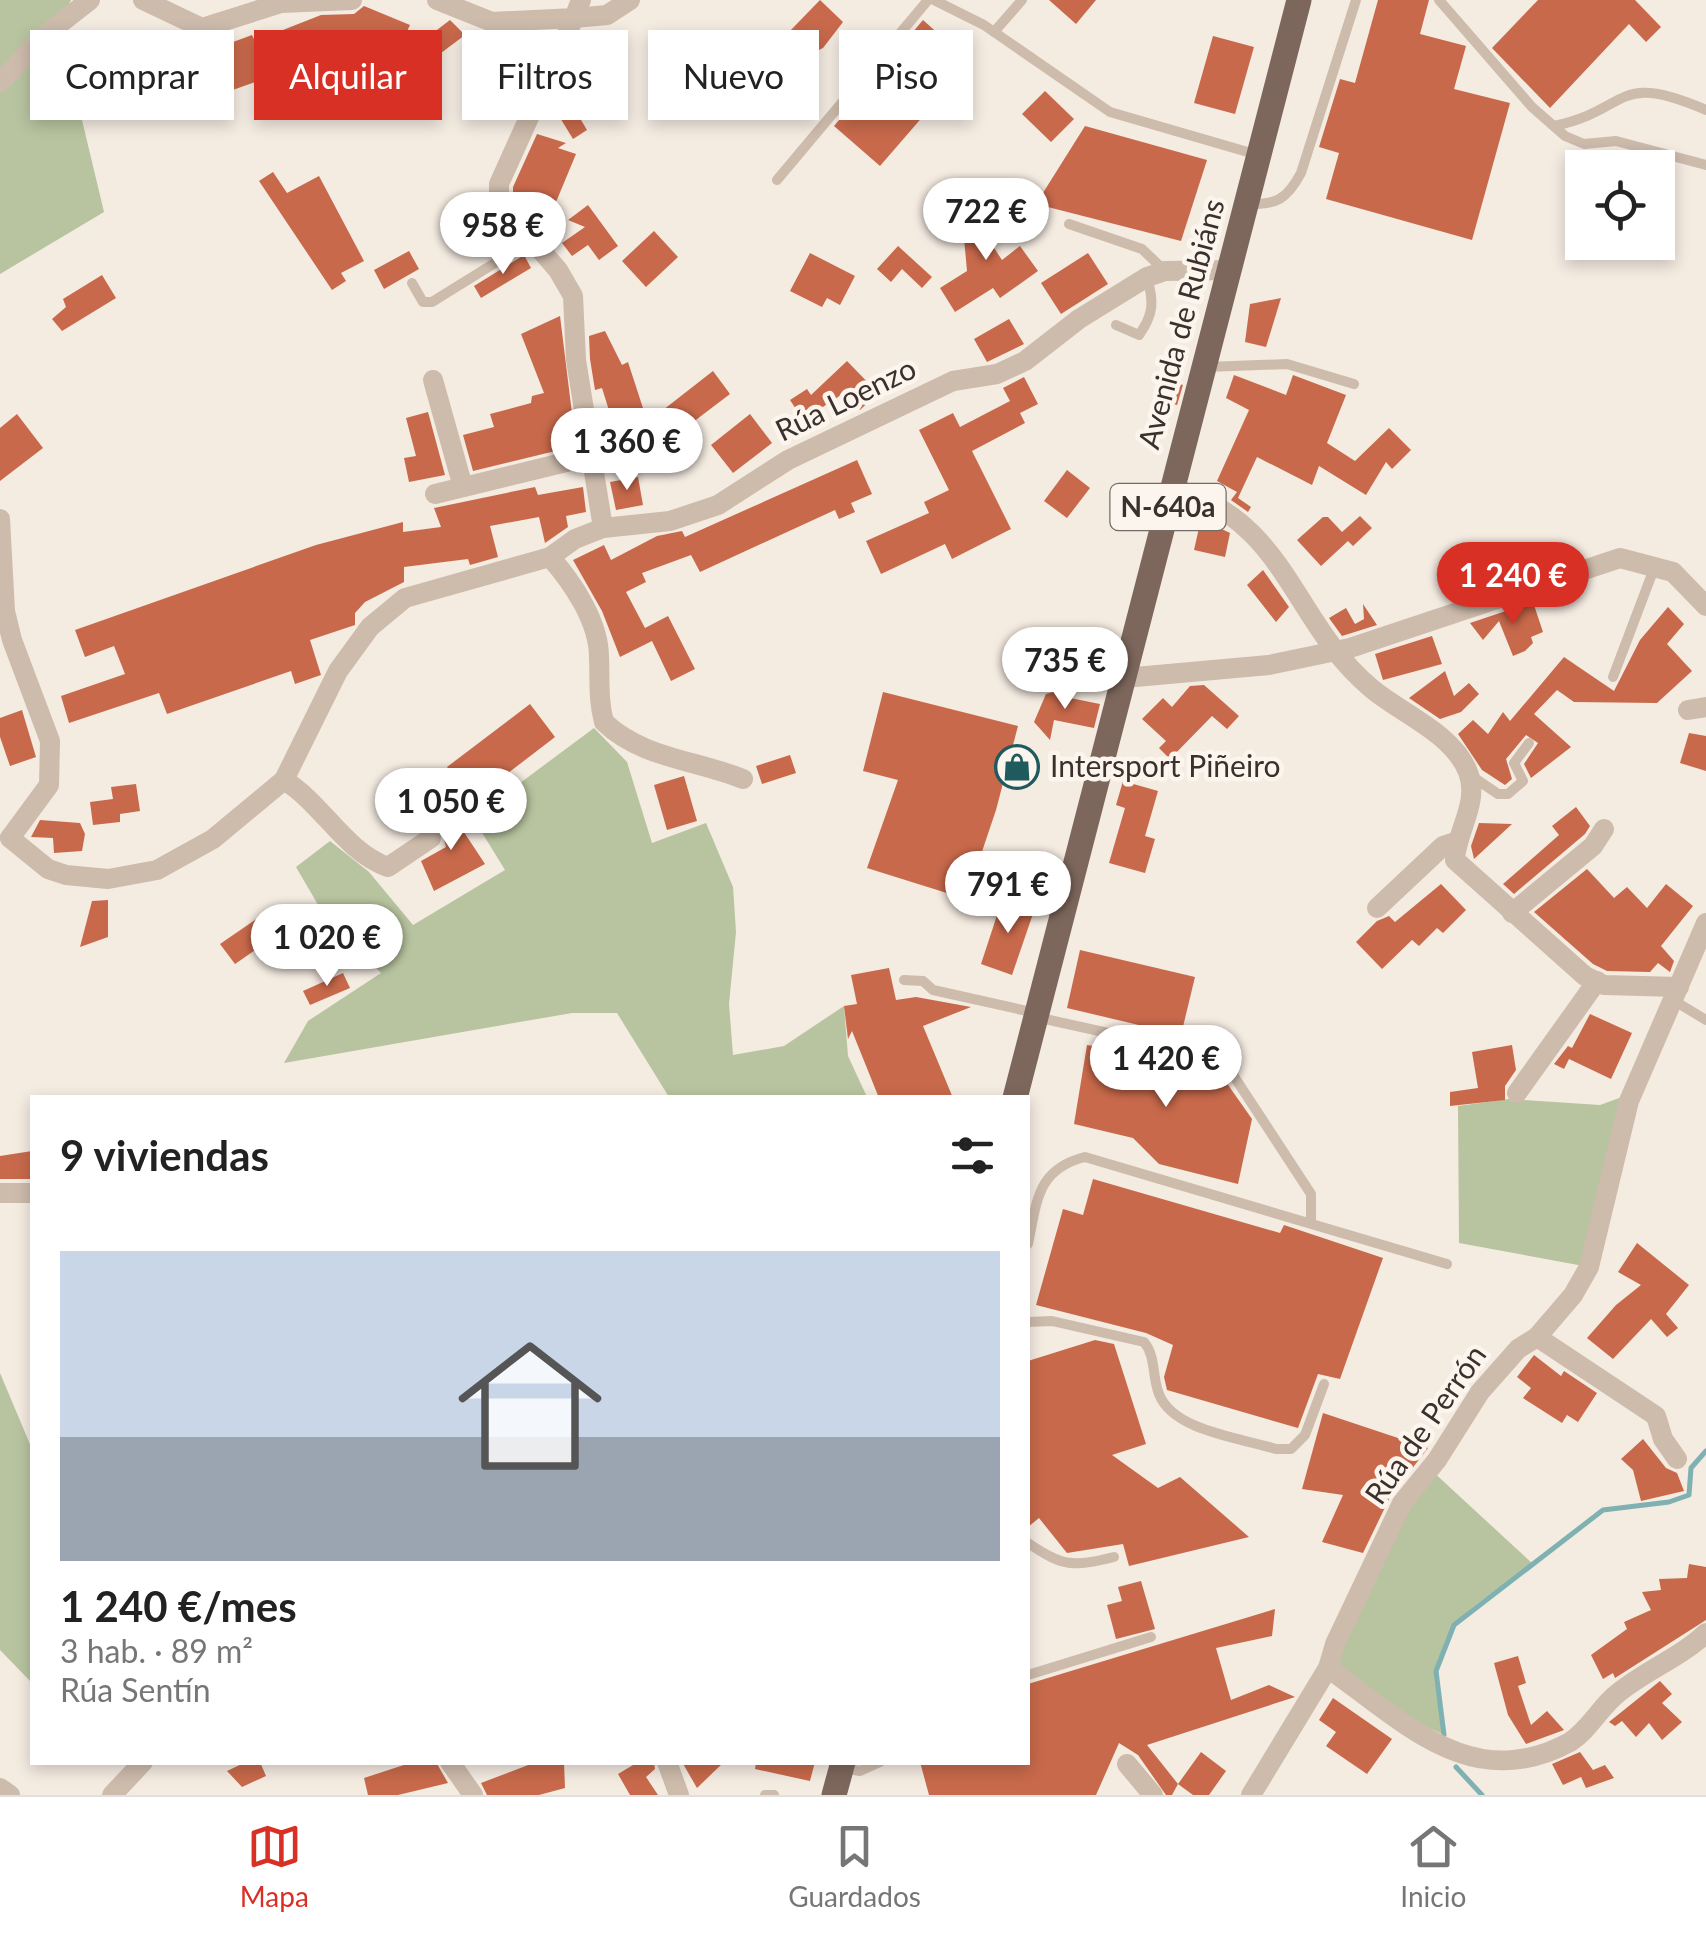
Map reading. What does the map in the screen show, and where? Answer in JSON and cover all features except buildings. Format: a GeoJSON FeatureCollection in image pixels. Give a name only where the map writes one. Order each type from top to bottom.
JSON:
{"type":"FeatureCollection","features":[{"type":"Feature","properties":{"kind":"main road","name":"Avenida de Rubiáns"},"geometry":{"type":"LineString","coordinates":[[1036,1016],[1300,0]]}},
{"type":"Feature","properties":{"kind":"main road","name":"N-640a"},"geometry":{"type":"LineString","coordinates":[[1016,1095],[1036,1016]]}},
{"type":"Feature","properties":{"kind":"main road"},"geometry":{"type":"LineString","coordinates":[[834,1795],[842,1765]]}},
{"type":"Feature","properties":{"kind":"street"},"geometry":{"type":"LineString","coordinates":[[0,82],[45,35],[90,0]]}},
{"type":"Feature","properties":{"kind":"street"},"geometry":{"type":"LineString","coordinates":[[143,0],[202,28],[280,1],[352,0]]}},
{"type":"Feature","properties":{"kind":"street"},"geometry":{"type":"LineString","coordinates":[[436,0],[492,22],[578,9],[607,14],[630,0]]}},
{"type":"Feature","properties":{"kind":"street"},"geometry":{"type":"LineString","coordinates":[[578,9],[499,184],[499,202],[558,270],[573,296],[576,360],[603,528]]}},
{"type":"Feature","properties":{"kind":"street"},"geometry":{"type":"LineString","coordinates":[[1156,274],[1229,270]]}},
{"type":"Feature","properties":{"kind":"street","name":"Rúa Loenzo"},"geometry":{"type":"LineString","coordinates":[[5,839],[48,869],[66,875],[108,879],[157,870],[213,839],[284,780],[338,671],[370,627],[405,598],[550,557],[575,539],[603,528],[670,521],[718,505],[788,460],[953,380],[997,374],[1025,362],[1079,319],[1156,274]]}},
{"type":"Feature","properties":{"kind":"street"},"geometry":{"type":"LineString","coordinates":[[432,380],[463,487]]}},
{"type":"Feature","properties":{"kind":"street"},"geometry":{"type":"LineString","coordinates":[[435,494],[590,456]]}},
{"type":"Feature","properties":{"kind":"street"},"geometry":{"type":"LineString","coordinates":[[1173,488],[1202,496],[1246,524],[1307,604],[1332,650],[1370,688],[1440,739],[1470,774],[1470,806],[1456,842],[1455,860],[1585,976],[1597,982],[1676,993]]}},
{"type":"Feature","properties":{"kind":"street"},"geometry":{"type":"LineString","coordinates":[[0,519],[5,610],[12,640],[50,740],[48,785],[5,839]]}},
{"type":"Feature","properties":{"kind":"street"},"geometry":{"type":"LineString","coordinates":[[550,557],[590,619],[600,652],[604,722],[640,749],[688,758],[743,779]]}},
{"type":"Feature","properties":{"kind":"street"},"geometry":{"type":"LineString","coordinates":[[1124,678],[1269,665],[1332,650],[1620,558],[1673,572],[1706,606]]}},
{"type":"Feature","properties":{"kind":"street"},"geometry":{"type":"LineString","coordinates":[[284,780],[318,805],[363,858],[388,867],[430,838]]}},
{"type":"Feature","properties":{"kind":"street"},"geometry":{"type":"LineString","coordinates":[[1512,913],[1593,846],[1604,829]]}},
{"type":"Feature","properties":{"kind":"street"},"geometry":{"type":"LineString","coordinates":[[1377,908],[1444,846],[1456,842]]}},
{"type":"Feature","properties":{"kind":"street","name":"Rúa de Perrón"},"geometry":{"type":"LineString","coordinates":[[1251,1795],[1328,1668],[1335,1644],[1402,1503],[1437,1460],[1480,1392],[1518,1349],[1537,1336],[1573,1295],[1589,1268],[1629,1101],[1706,923]]}},
{"type":"Feature","properties":{"kind":"street"},"geometry":{"type":"LineString","coordinates":[[1517,1093],[1597,982]]}},
{"type":"Feature","properties":{"kind":"street"},"geometry":{"type":"LineString","coordinates":[[0,1193],[30,1193]]}},
{"type":"Feature","properties":{"kind":"street"},"geometry":{"type":"LineString","coordinates":[[1537,1336],[1656,1416],[1663,1439],[1677,1458]]}},
{"type":"Feature","properties":{"kind":"street"},"geometry":{"type":"LineString","coordinates":[[1328,1668],[1441,1751],[1468,1763],[1520,1766],[1572,1741],[1614,1696],[1656,1663],[1692,1648],[1706,1633]]}},
{"type":"Feature","properties":{"kind":"street"},"geometry":{"type":"LineString","coordinates":[[1126,1764],[1152,1795]]}},
{"type":"Feature","properties":{"kind":"street"},"geometry":{"type":"LineString","coordinates":[[112,1795],[140,1765]]}},
{"type":"Feature","properties":{"kind":"street"},"geometry":{"type":"LineString","coordinates":[[452,1765],[473,1795]]}},
{"type":"Feature","properties":{"kind":"street"},"geometry":{"type":"LineString","coordinates":[[668,1765],[680,1795]]}},
{"type":"Feature","properties":{"kind":"street"},"geometry":{"type":"LineString","coordinates":[[0,1788],[10,1795]]}},
{"type":"Feature","properties":{"kind":"lane"},"geometry":{"type":"LineString","coordinates":[[777,180],[931,0],[994,32],[1110,112],[1259,155]]}},
{"type":"Feature","properties":{"kind":"lane"},"geometry":{"type":"LineString","coordinates":[[994,32],[1022,0]]}},
{"type":"Feature","properties":{"kind":"lane"},"geometry":{"type":"LineString","coordinates":[[1246,204],[1269,205],[1288,197],[1301,173],[1356,0]]}},
{"type":"Feature","properties":{"kind":"lane"},"geometry":{"type":"LineString","coordinates":[[1439,0],[1532,107],[1554,126],[1584,144],[1616,141],[1706,166]]}},
{"type":"Feature","properties":{"kind":"lane"},"geometry":{"type":"LineString","coordinates":[[1554,126],[1571,122],[1632,90],[1672,94],[1706,110]]}},
{"type":"Feature","properties":{"kind":"lane"},"geometry":{"type":"LineString","coordinates":[[1069,224],[1142,249],[1156,274],[1154,302],[1140,335],[1116,325]]}},
{"type":"Feature","properties":{"kind":"lane"},"geometry":{"type":"LineString","coordinates":[[412,283],[423,302],[432,302],[532,240]]}},
{"type":"Feature","properties":{"kind":"lane"},"geometry":{"type":"LineString","coordinates":[[1204,368],[1287,364],[1354,384]]}},
{"type":"Feature","properties":{"kind":"lane"},"geometry":{"type":"LineString","coordinates":[[1613,677],[1655,565]]}},
{"type":"Feature","properties":{"kind":"lane"},"geometry":{"type":"LineString","coordinates":[[1470,774],[1498,794],[1508,794],[1523,781],[1514,763],[1529,743]]}},
{"type":"Feature","properties":{"kind":"lane"},"geometry":{"type":"LineString","coordinates":[[904,980],[923,981],[933,990],[1222,1058],[1311,1194],[1311,1224]]}},
{"type":"Feature","properties":{"kind":"lane"},"geometry":{"type":"LineString","coordinates":[[1676,993],[1706,1020]]}},
{"type":"Feature","properties":{"kind":"lane"},"geometry":{"type":"LineString","coordinates":[[1030,1237],[1047,1176],[1062,1163],[1085,1157],[1447,1264]]}},
{"type":"Feature","properties":{"kind":"lane"},"geometry":{"type":"LineString","coordinates":[[1030,1322],[1052,1320],[1144,1342],[1151,1350],[1154,1380],[1162,1403],[1177,1418],[1276,1449],[1291,1449],[1306,1435],[1324,1384]]}},
{"type":"Feature","properties":{"kind":"lane"},"geometry":{"type":"LineString","coordinates":[[1030,1544],[1051,1559],[1075,1566],[1114,1557]]}},
{"type":"Feature","properties":{"kind":"lane"},"geometry":{"type":"LineString","coordinates":[[1030,1674],[1151,1637]]}},
{"type":"Feature","properties":{"kind":"lane"},"geometry":{"type":"LineString","coordinates":[[842,1765],[860,1771],[873,1765]]}},
{"type":"Feature","properties":{"kind":"lane"},"geometry":{"type":"LineString","coordinates":[[765,1795],[774,1795]]}},
{"type":"Feature","properties":{"kind":"green space"},"geometry":{"type":"Polygon","coordinates":[[[0,0],[71,0],[59,24],[60,30],[30,30],[30,120],[82,120],[104,212],[0,274],[0,0]]]}},
{"type":"Feature","properties":{"kind":"green space"},"geometry":{"type":"Polygon","coordinates":[[[594,728],[627,762],[652,843],[706,823],[733,887],[736,932],[729,1004],[733,1055],[784,1046],[844,1006],[848,1056],[866,1095],[668,1095],[617,1013],[572,1013],[284,1063],[308,1021],[381,973],[324,915],[296,867],[330,841],[369,872],[413,925],[505,870],[473,818],[594,728]]]}},
{"type":"Feature","properties":{"kind":"green space"},"geometry":{"type":"Polygon","coordinates":[[[1633,1093],[1589,1267],[1459,1243],[1458,1106],[1509,1099],[1600,1105],[1633,1093]]]}},
{"type":"Feature","properties":{"kind":"green space"},"geometry":{"type":"Polygon","coordinates":[[[0,1373],[30,1444],[30,1681],[0,1650],[0,1373]]]}},
{"type":"Feature","properties":{"kind":"green space"},"geometry":{"type":"Polygon","coordinates":[[[1430,1469],[1534,1565],[1482,1600],[1451,1631],[1439,1671],[1444,1735],[1378,1704],[1328,1668],[1430,1469]]]}},
{"type":"Feature","properties":{"kind":"waterway"},"geometry":{"type":"LineString","coordinates":[[1444,1735],[1436,1671],[1454,1625],[1603,1510],[1669,1502],[1689,1495],[1691,1468],[1706,1451]]}},
{"type":"Feature","properties":{"kind":"waterway"},"geometry":{"type":"LineString","coordinates":[[1456,1767],[1482,1795]]}},
{"type":"Feature","properties":{"kind":"place","name":"Intersport Piñeiro"},"geometry":{"type":"Point","coordinates":[1017,767]}}]}
